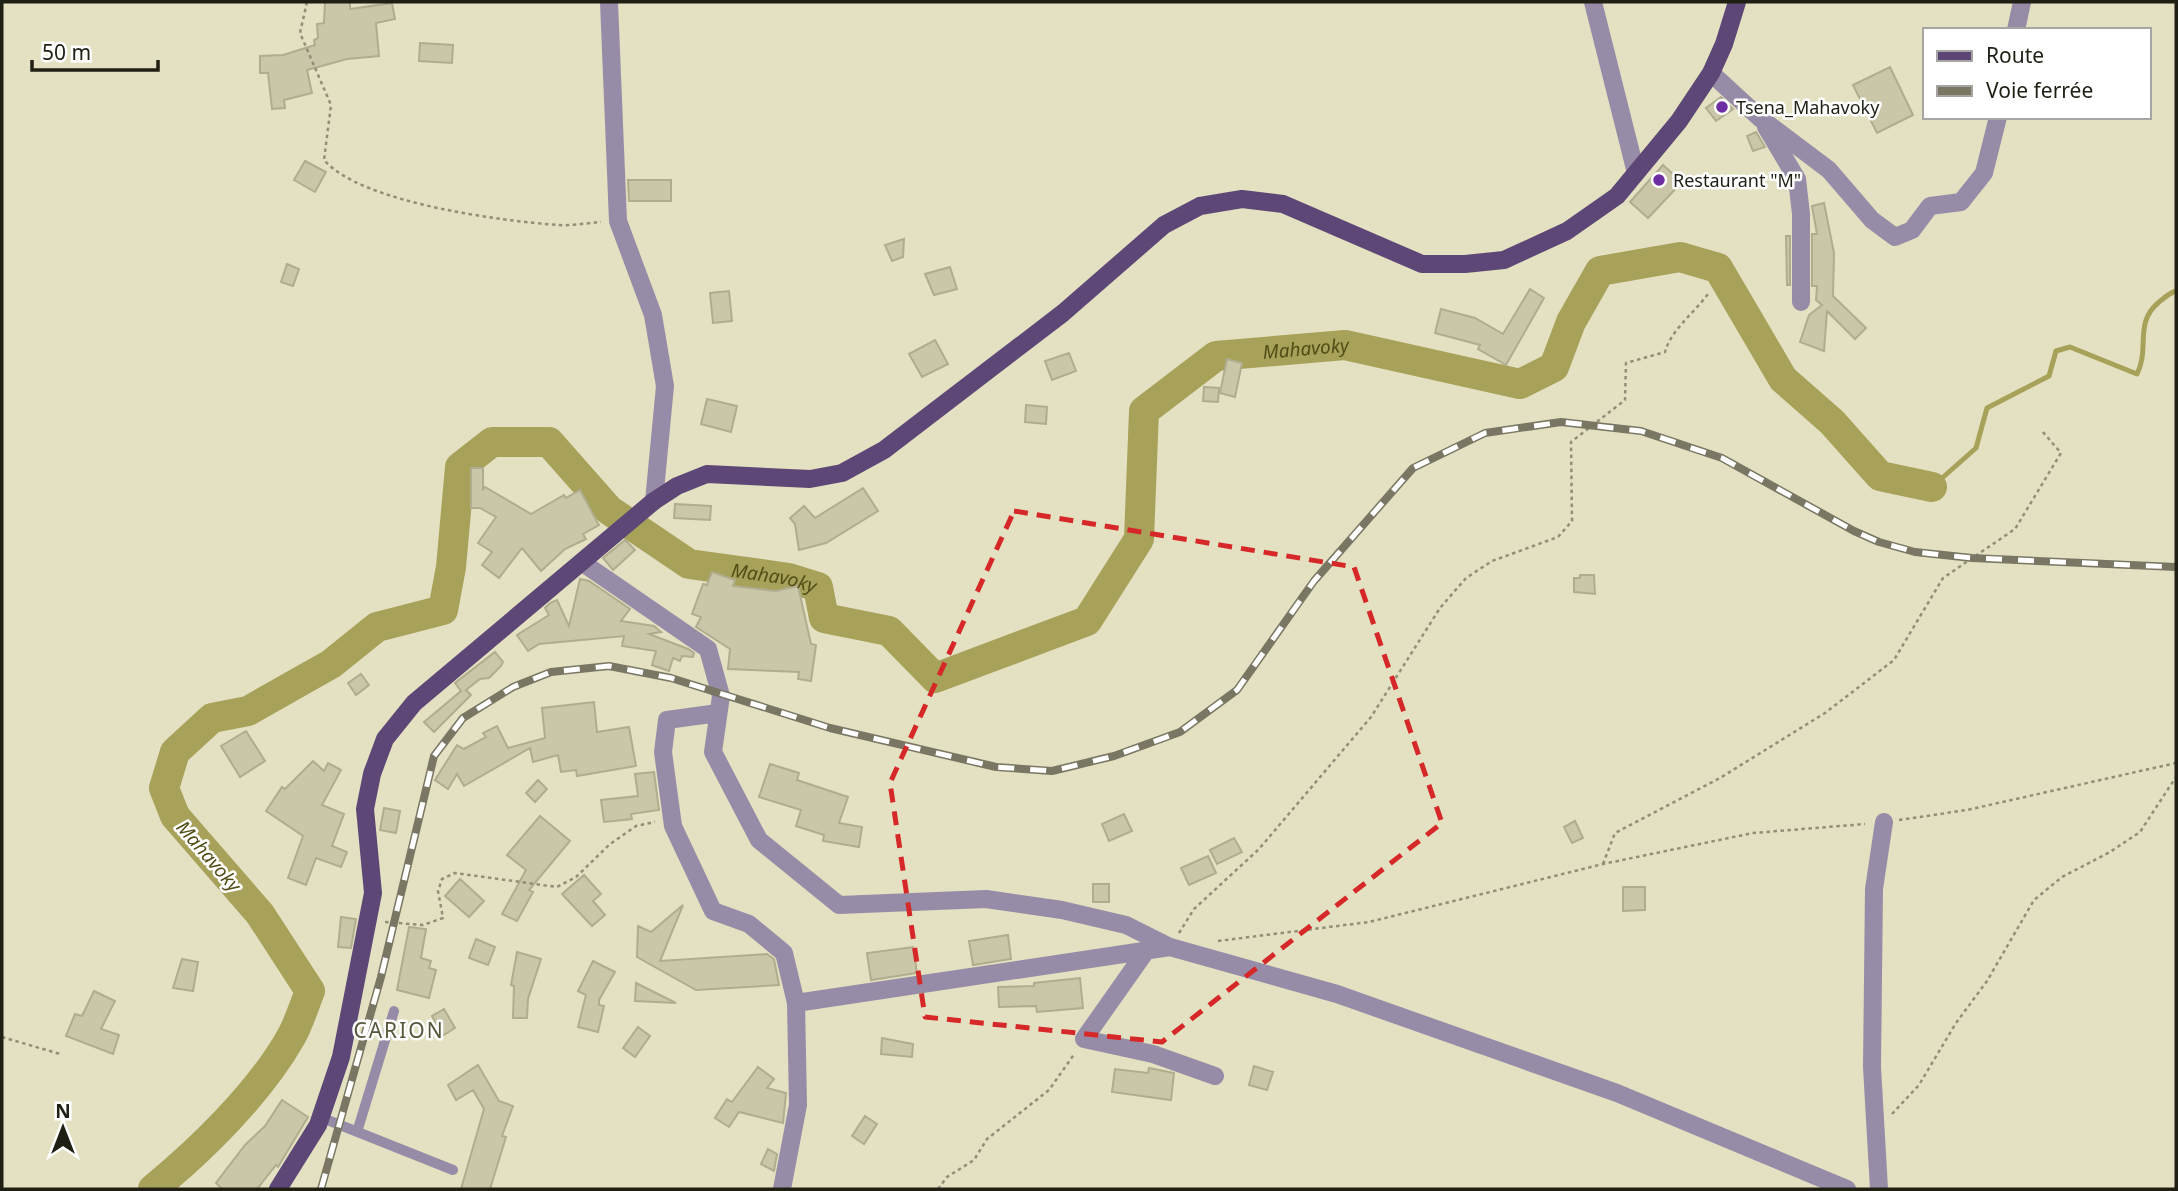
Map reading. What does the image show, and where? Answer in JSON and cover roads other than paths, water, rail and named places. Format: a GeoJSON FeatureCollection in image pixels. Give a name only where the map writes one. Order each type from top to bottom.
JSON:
{"type":"FeatureCollection","features":[{"type":"Feature","properties":{"kind":"main road"},"geometry":{"type":"LineString","coordinates":[[278,1189],[320,1117],[341,1057],[373,893],[365,809],[372,774],[385,739],[414,703],[654,500],[677,486],[706,474],[810,479],[842,472],[884,450],[1063,313],[1164,225],[1200,206],[1242,199],[1283,204],[1422,264],[1504,260],[1567,231],[1617,196],[1679,121],[1711,73],[1724,44],[1737,2]]}},
{"type":"Feature","properties":{"kind":"street"},"geometry":{"type":"LineString","coordinates":[[609,2],[618,221],[653,316],[665,386],[654,500]]}},
{"type":"Feature","properties":{"kind":"street"},"geometry":{"type":"LineString","coordinates":[[1594,2],[1636,173]]}},
{"type":"Feature","properties":{"kind":"street"},"geometry":{"type":"LineString","coordinates":[[2016,28],[2022,2]]}},
{"type":"Feature","properties":{"kind":"street"},"geometry":{"type":"LineString","coordinates":[[1711,73],[1760,118],[1829,170],[1872,220],[1895,237],[1912,230],[1930,206],[1961,202],[1984,173],[1998,119]]}},
{"type":"Feature","properties":{"kind":"street"},"geometry":{"type":"LineString","coordinates":[[1760,118],[1797,179],[1801,214],[1801,302]]}},
{"type":"Feature","properties":{"kind":"street"},"geometry":{"type":"LineString","coordinates":[[583,562],[708,649],[721,696],[713,752],[759,840],[839,905],[986,899],[1062,910],[1126,925],[1170,947],[1337,994],[1617,1093],[1847,1189]]}},
{"type":"Feature","properties":{"kind":"street"},"geometry":{"type":"LineString","coordinates":[[718,713],[667,720],[663,752],[672,818],[713,911],[749,924],[785,953],[796,1003],[798,1105],[782,1189]]}},
{"type":"Feature","properties":{"kind":"street"},"geometry":{"type":"LineString","coordinates":[[1879,1189],[1874,1134],[1874,889],[1884,822]]}},
{"type":"Feature","properties":{"kind":"street"},"geometry":{"type":"LineString","coordinates":[[796,1003],[1170,947]]}},
{"type":"Feature","properties":{"kind":"street"},"geometry":{"type":"LineString","coordinates":[[1146,951],[1084,1040],[1153,1054],[1215,1076]]}},
{"type":"Feature","properties":{"kind":"lane"},"geometry":{"type":"LineString","coordinates":[[357,1132],[394,1011]]}},
{"type":"Feature","properties":{"kind":"lane"},"geometry":{"type":"LineString","coordinates":[[320,1117],[453,1170]]}},
{"type":"Feature","properties":{"kind":"waterway","name":"Mahavoky"},"geometry":{"type":"LineString","coordinates":[[153,1189],[210,1138],[247,1099],[291,1037],[310,991],[260,914],[175,816],[164,788],[175,752],[212,718],[248,711],[331,664],[377,627],[443,610],[451,567],[460,467],[492,442],[549,442],[609,510],[689,564],[789,578],[818,587],[824,618],[889,631],[935,678],[1087,621],[1139,539],[1144,411],[1216,356],[1345,345],[1520,384],[1554,367],[1571,322],[1600,271],[1680,257],[1718,268],[1783,379],[1832,422],[1880,476],[1932,487]]}},
{"type":"Feature","properties":{"kind":"waterway"},"geometry":{"type":"LineString","coordinates":[[1932,487],[1976,448],[1987,408],[2049,376],[2056,351],[2070,347],[2137,374],[2141,365],[2146,319],[2158,303],[2176,291]]}},
{"type":"Feature","properties":{"kind":"railway"},"geometry":{"type":"LineString","coordinates":[[321,1189],[381,977],[434,756],[463,718],[513,687],[551,672],[609,666],[671,678],[830,728],[996,767],[1052,771],[1114,756],[1180,732],[1237,690],[1314,581],[1413,468],[1485,433],[1561,422],[1641,431],[1722,458],[1854,531],[1879,542],[1915,552],[1972,558],[2176,567]]}},
{"type":"Feature","properties":{"kind":"place","name":"Tsena_Mahavoky"},"geometry":{"type":"Point","coordinates":[1722,107]}},
{"type":"Feature","properties":{"kind":"place","name":"Restaurant \"M\""},"geometry":{"type":"Point","coordinates":[1659,180]}},
{"type":"Feature","properties":{"kind":"district","name":"CARION"},"geometry":{"type":"Point","coordinates":[399,1030]}}]}
